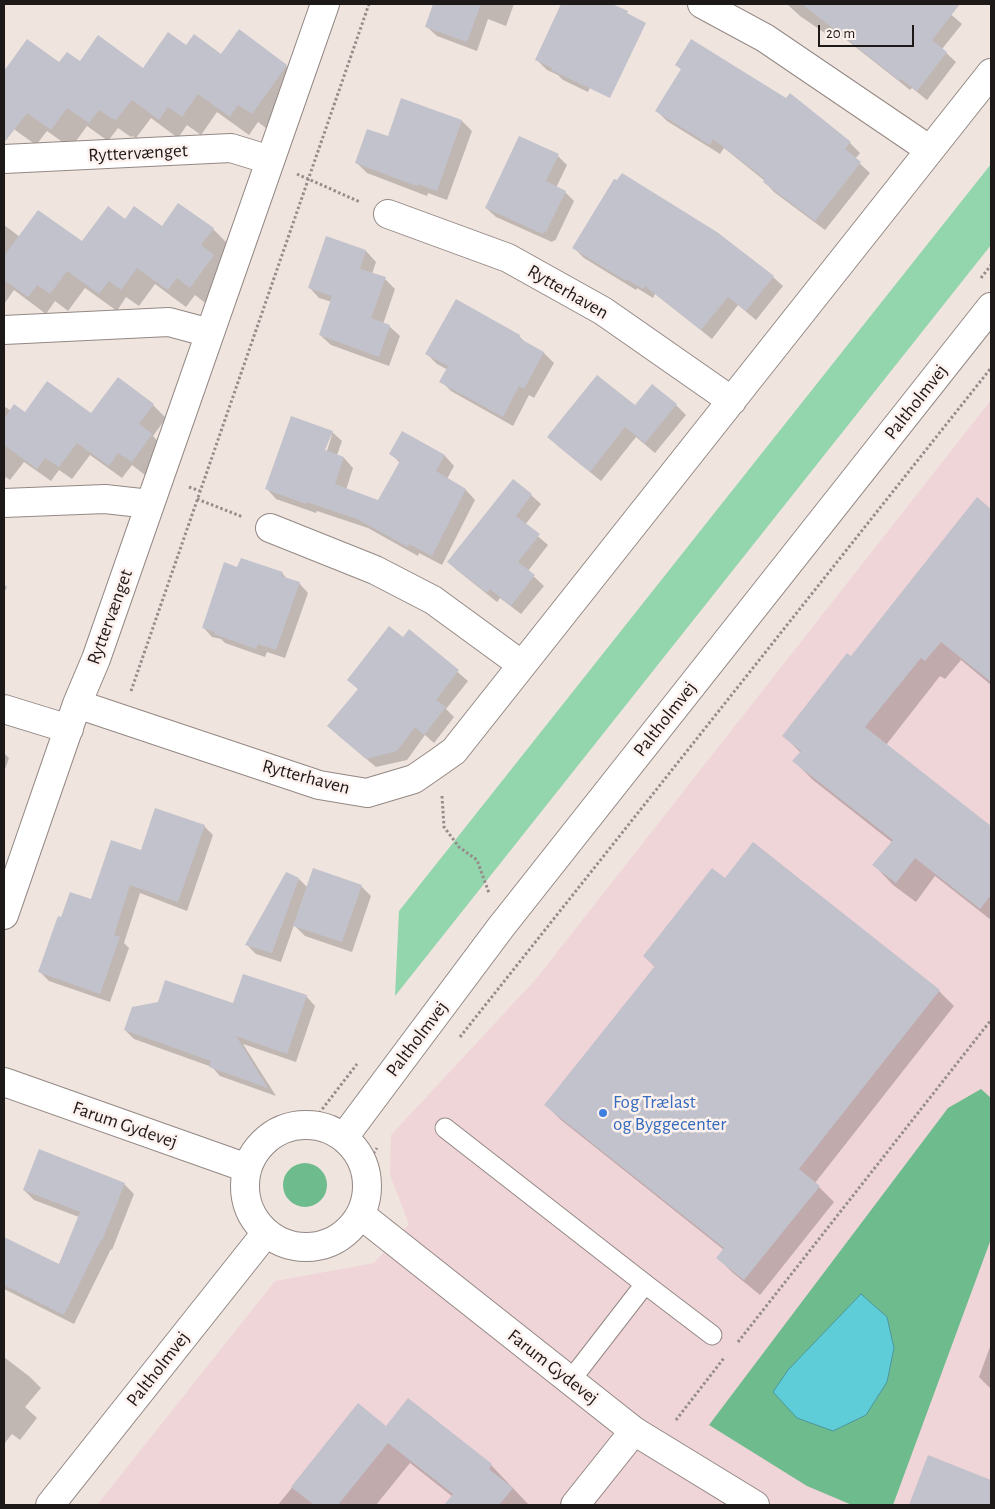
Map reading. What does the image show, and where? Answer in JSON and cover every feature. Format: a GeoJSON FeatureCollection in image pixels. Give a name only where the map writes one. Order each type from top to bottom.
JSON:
{"type":"FeatureCollection","features":[{"type":"Feature","properties":{"kind":"street","name":"Ryttervænget"},"geometry":{"type":"LineString","coordinates":[[4,915],[69,729],[96,659],[325,4]]}},
{"type":"Feature","properties":{"kind":"street"},"geometry":{"type":"LineString","coordinates":[[702,4],[765,38],[930,150]]}},
{"type":"Feature","properties":{"kind":"street","name":"Rytterhaven"},"geometry":{"type":"LineString","coordinates":[[78,704],[319,785],[367,793],[414,779],[454,751],[991,73]]}},
{"type":"Feature","properties":{"kind":"street","name":"Ryttervænget"},"geometry":{"type":"LineString","coordinates":[[4,159],[231,148],[270,160]]}},
{"type":"Feature","properties":{"kind":"street","name":"Rytterhaven"},"geometry":{"type":"LineString","coordinates":[[388,214],[508,258],[603,311],[732,401]]}},
{"type":"Feature","properties":{"kind":"street","name":"Paltholmvej"},"geometry":{"type":"LineString","coordinates":[[344,1136],[501,926],[991,307]]}},
{"type":"Feature","properties":{"kind":"street"},"geometry":{"type":"LineString","coordinates":[[4,330],[168,322],[210,333]]}},
{"type":"Feature","properties":{"kind":"street"},"geometry":{"type":"LineString","coordinates":[[4,503],[105,499],[150,504]]}},
{"type":"Feature","properties":{"kind":"street"},"geometry":{"type":"LineString","coordinates":[[270,528],[376,570],[434,600],[522,665]]}},
{"type":"Feature","properties":{"kind":"street"},"geometry":{"type":"LineString","coordinates":[[4,709],[69,729]]}},
{"type":"Feature","properties":{"kind":"street","name":"Farum Gydevej"},"geometry":{"type":"LineString","coordinates":[[4,1082],[247,1168]]}},
{"type":"Feature","properties":{"kind":"street"},"geometry":{"type":"LineString","coordinates":[[302,1124],[321,1126],[344,1136],[354,1147],[365,1166],[368,1188],[361,1215],[350,1230],[336,1240],[320,1246],[306,1248],[285,1244],[266,1233],[251,1214],[245,1194],[247,1168],[260,1144],[281,1129],[302,1124]]}},
{"type":"Feature","properties":{"kind":"street","name":"Farum Gydevej"},"geometry":{"type":"LineString","coordinates":[[361,1215],[645,1438],[754,1505]]}},
{"type":"Feature","properties":{"kind":"street","name":"Paltholmvej"},"geometry":{"type":"LineString","coordinates":[[50,1505],[266,1233]]}},
{"type":"Feature","properties":{"kind":"street"},"geometry":{"type":"LineString","coordinates":[[575,1505],[645,1438]]}},
{"type":"Feature","properties":{"kind":"lane"},"geometry":{"type":"LineString","coordinates":[[445,1128],[712,1335]]}},
{"type":"Feature","properties":{"kind":"lane"},"geometry":{"type":"LineString","coordinates":[[570,1381],[645,1284]]}},
{"type":"Feature","properties":{"kind":"path"},"geometry":{"type":"LineString","coordinates":[[121,720],[369,4]]}},
{"type":"Feature","properties":{"kind":"path"},"geometry":{"type":"LineString","coordinates":[[270,160],[308,180],[388,214]]}},
{"type":"Feature","properties":{"kind":"path"},"geometry":{"type":"LineString","coordinates":[[458,1040],[991,368]]}},
{"type":"Feature","properties":{"kind":"path"},"geometry":{"type":"LineString","coordinates":[[197,498],[270,528]]}},
{"type":"Feature","properties":{"kind":"path"},"geometry":{"type":"LineString","coordinates":[[440,761],[444,827],[459,847],[478,860],[501,926]]}},
{"type":"Feature","properties":{"kind":"path"},"geometry":{"type":"LineString","coordinates":[[735,1345],[991,1020]]}},
{"type":"Feature","properties":{"kind":"path"},"geometry":{"type":"LineString","coordinates":[[365,1166],[381,1141]]}},
{"type":"Feature","properties":{"kind":"path"},"geometry":{"type":"LineString","coordinates":[[645,1438],[729,1352]]}},
{"type":"Feature","properties":{"kind":"shaded area"},"geometry":{"type":"Polygon","coordinates":[[[991,400],[991,1505],[97,1505],[275,1281],[374,1263],[409,1224],[390,1175],[391,1135],[536,979],[991,400]]]}},
{"type":"Feature","properties":{"kind":"green space"},"geometry":{"type":"Polygon","coordinates":[[[991,164],[991,245],[395,996],[399,911],[991,164]]]}},
{"type":"Feature","properties":{"kind":"green space"},"geometry":{"type":"Polygon","coordinates":[[[981,1089],[991,1098],[991,1239],[893,1505],[852,1505],[807,1486],[709,1425],[948,1108],[981,1089]]]}},
{"type":"Feature","properties":{"kind":"green space"},"geometry":{"type":"Polygon","coordinates":[[[309,1163],[321,1169],[326,1176],[326,1194],[321,1201],[314,1206],[301,1207],[293,1204],[286,1197],[283,1181],[286,1173],[293,1166],[309,1163]]]}},
{"type":"Feature","properties":{"kind":"water"},"geometry":{"type":"Polygon","coordinates":[[[861,1294],[887,1317],[894,1348],[887,1382],[866,1415],[833,1431],[797,1418],[773,1392],[788,1370],[861,1294]]]}},
{"type":"Feature","properties":{"kind":"building"},"geometry":{"type":"Polygon","coordinates":[[[433,4],[481,4],[467,42],[425,27],[433,4]]]}},
{"type":"Feature","properties":{"kind":"building"},"geometry":{"type":"Polygon","coordinates":[[[561,4],[612,4],[628,11],[627,13],[646,23],[610,98],[551,70],[552,68],[535,60],[561,4]]]}},
{"type":"Feature","properties":{"kind":"building"},"geometry":{"type":"Polygon","coordinates":[[[802,4],[960,4],[932,40],[947,52],[917,91],[901,79],[900,81],[802,4]]]}},
{"type":"Feature","properties":{"kind":"building"},"geometry":{"type":"Polygon","coordinates":[[[239,29],[287,65],[252,114],[238,105],[230,117],[198,94],[182,117],[168,107],[159,120],[132,100],[116,120],[99,110],[89,123],[67,108],[51,130],[27,113],[4,143],[4,71],[27,39],[59,62],[67,52],[80,61],[98,35],[143,68],[168,32],[186,45],[194,34],[221,54],[239,29]]]}},
{"type":"Feature","properties":{"kind":"building"},"geometry":{"type":"Polygon","coordinates":[[[691,39],[786,98],[790,93],[851,142],[845,149],[861,162],[815,221],[763,182],[765,179],[713,139],[710,145],[655,111],[681,69],[675,65],[691,39]]]}},
{"type":"Feature","properties":{"kind":"building"},"geometry":{"type":"Polygon","coordinates":[[[401,98],[462,120],[437,191],[418,184],[417,186],[355,163],[367,129],[388,136],[401,98]]]}},
{"type":"Feature","properties":{"kind":"building"},"geometry":{"type":"Polygon","coordinates":[[[519,136],[559,154],[546,181],[566,191],[546,232],[544,231],[543,234],[485,208],[519,136]]]}},
{"type":"Feature","properties":{"kind":"building"},"geometry":{"type":"Polygon","coordinates":[[[622,173],[717,232],[774,276],[746,311],[728,297],[701,330],[645,286],[643,289],[626,279],[626,281],[572,248],[614,179],[617,180],[622,173]]]}},
{"type":"Feature","properties":{"kind":"building"},"geometry":{"type":"Polygon","coordinates":[[[178,203],[214,228],[201,245],[214,255],[190,288],[177,278],[168,290],[137,268],[121,290],[109,281],[99,294],[67,271],[50,294],[37,285],[28,297],[4,280],[4,256],[38,210],[82,241],[108,206],[125,219],[134,206],[162,226],[178,203]]]}},
{"type":"Feature","properties":{"kind":"building"},"geometry":{"type":"Polygon","coordinates":[[[326,236],[366,250],[360,269],[386,277],[371,318],[390,325],[379,357],[319,335],[332,296],[308,288],[326,236]]]}},
{"type":"Feature","properties":{"kind":"building"},"geometry":{"type":"Polygon","coordinates":[[[456,299],[520,335],[519,338],[544,352],[524,389],[519,386],[503,417],[439,382],[448,366],[425,354],[456,299]]]}},
{"type":"Feature","properties":{"kind":"building"},"geometry":{"type":"Polygon","coordinates":[[[597,375],[635,405],[652,384],[677,404],[645,443],[625,427],[590,472],[547,437],[597,375]]]}},
{"type":"Feature","properties":{"kind":"building"},"geometry":{"type":"Polygon","coordinates":[[[118,377],[154,404],[139,424],[152,434],[132,462],[118,453],[109,466],[77,443],[59,467],[45,458],[37,469],[4,445],[4,419],[14,404],[25,412],[47,381],[91,413],[118,377]]]}},
{"type":"Feature","properties":{"kind":"building"},"geometry":{"type":"Polygon","coordinates":[[[291,416],[333,431],[325,450],[344,457],[335,484],[378,500],[400,461],[389,454],[402,431],[445,455],[436,471],[466,489],[432,556],[409,544],[408,547],[357,519],[307,502],[306,504],[265,489],[291,416]]]}},
{"type":"Feature","properties":{"kind":"building"},"geometry":{"type":"Polygon","coordinates":[[[513,479],[532,494],[516,516],[540,534],[518,562],[535,575],[511,606],[490,589],[487,593],[447,562],[513,479]]]}},
{"type":"Feature","properties":{"kind":"building"},"geometry":{"type":"Polygon","coordinates":[[[977,497],[991,509],[991,682],[941,642],[925,661],[921,658],[865,727],[991,826],[991,895],[980,909],[915,858],[896,883],[872,865],[893,840],[792,761],[801,751],[782,736],[847,653],[851,656],[977,497]]]}},
{"type":"Feature","properties":{"kind":"building"},"geometry":{"type":"Polygon","coordinates":[[[241,558],[283,572],[281,576],[300,582],[276,650],[258,644],[256,649],[202,628],[224,562],[237,567],[241,558]]]}},
{"type":"Feature","properties":{"kind":"building"},"geometry":{"type":"Polygon","coordinates":[[[389,626],[403,637],[409,629],[459,670],[436,700],[446,707],[424,735],[415,727],[397,751],[366,759],[327,726],[358,689],[347,680],[389,626]]]}},
{"type":"Feature","properties":{"kind":"building"},"geometry":{"type":"Polygon","coordinates":[[[155,808],[205,825],[178,902],[130,885],[114,935],[120,937],[100,994],[38,972],[58,916],[61,917],[70,892],[91,899],[111,840],[141,850],[155,808]]]}},
{"type":"Feature","properties":{"kind":"building"},"geometry":{"type":"Polygon","coordinates":[[[753,842],[940,990],[799,1169],[820,1186],[744,1280],[716,1258],[724,1248],[544,1105],[655,966],[643,956],[712,868],[725,878],[753,842]]]}},
{"type":"Feature","properties":{"kind":"building"},"geometry":{"type":"Polygon","coordinates":[[[313,868],[362,885],[342,942],[293,926],[313,868]]]}},
{"type":"Feature","properties":{"kind":"building"},"geometry":{"type":"Polygon","coordinates":[[[286,872],[299,878],[272,953],[245,945],[286,872]]]}},
{"type":"Feature","properties":{"kind":"building"},"geometry":{"type":"Polygon","coordinates":[[[243,974],[307,995],[287,1054],[236,1036],[268,1088],[209,1067],[211,1061],[124,1030],[132,1007],[158,1002],[165,980],[233,1003],[243,974]]]}},
{"type":"Feature","properties":{"kind":"building"},"geometry":{"type":"Polygon","coordinates":[[[39,1149],[125,1183],[102,1241],[64,1315],[4,1285],[4,1237],[59,1264],[80,1212],[23,1190],[39,1149]]]}},
{"type":"Feature","properties":{"kind":"building"},"geometry":{"type":"Polygon","coordinates":[[[408,1398],[492,1464],[489,1469],[513,1488],[499,1505],[444,1505],[453,1494],[388,1443],[338,1505],[314,1505],[291,1487],[358,1403],[386,1426],[408,1398]]]}},
{"type":"Feature","properties":{"kind":"building"},"geometry":{"type":"Polygon","coordinates":[[[928,1455],[991,1480],[991,1505],[909,1505],[928,1455]]]}},
{"type":"Feature","properties":{"kind":"place","name":"Fog Trælast og Byggecenter"},"geometry":{"type":"Point","coordinates":[603,1113]}}]}
